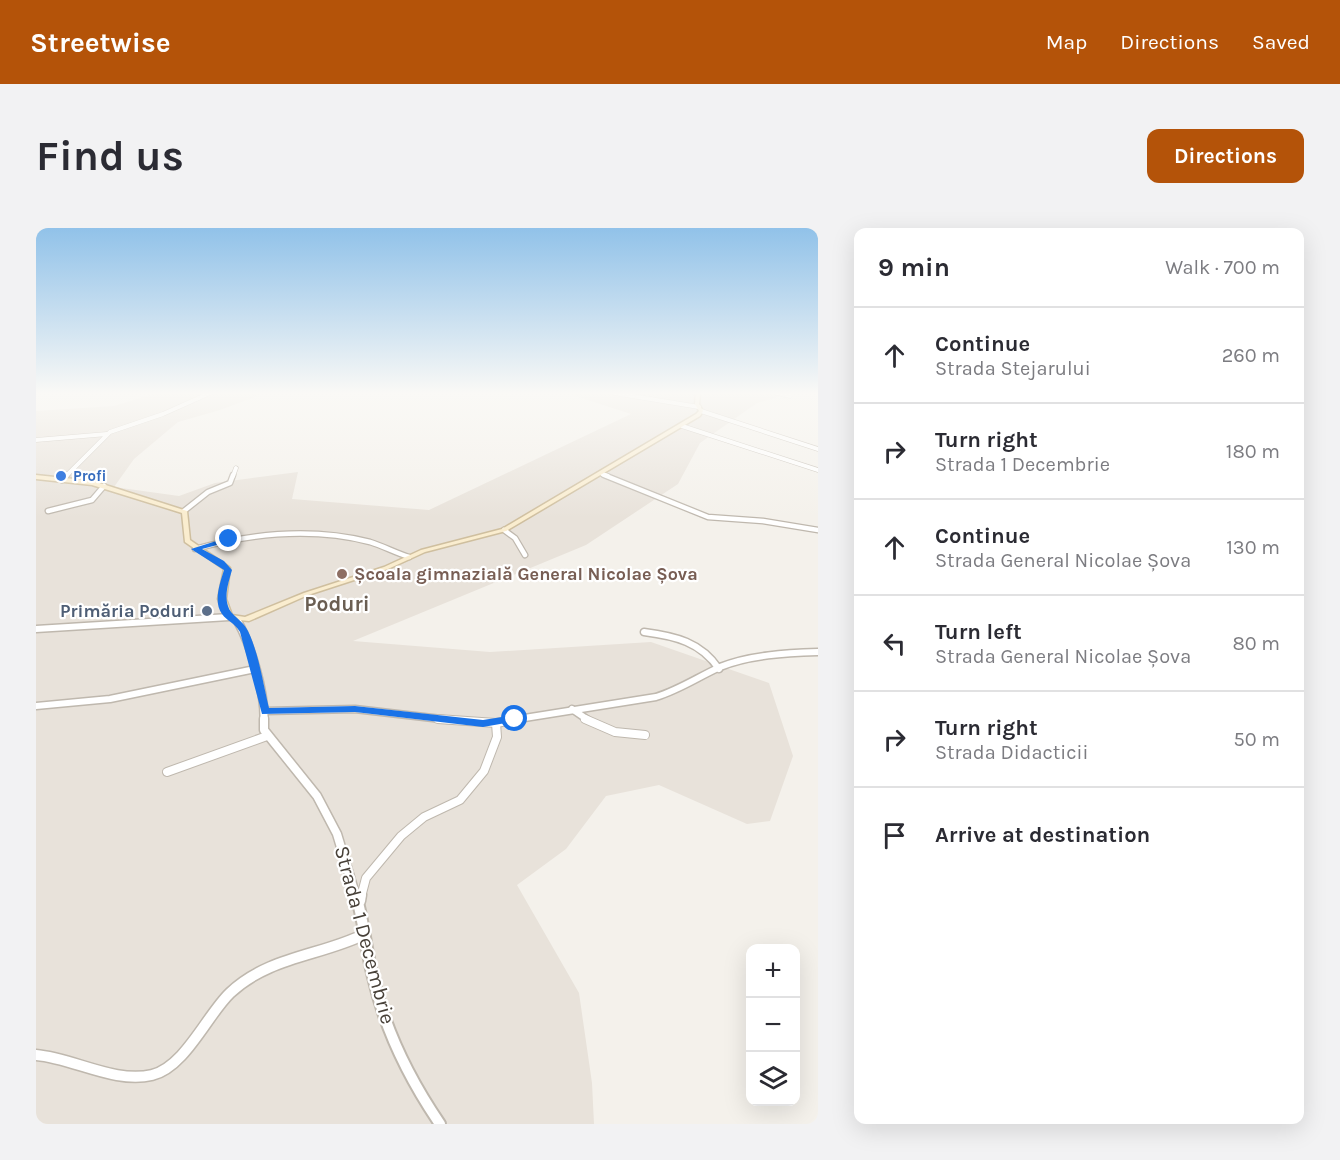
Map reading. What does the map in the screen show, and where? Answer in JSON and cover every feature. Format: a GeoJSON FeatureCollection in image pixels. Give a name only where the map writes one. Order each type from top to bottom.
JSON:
{"type":"FeatureCollection","features":[{"type":"Feature","properties":{"kind":"main road"},"geometry":{"type":"LineString","coordinates":[[36,477],[104,486],[184,511],[186,539],[195,549],[222,563],[228,570],[222,598],[233,618],[251,617],[430,549],[504,530],[667,435]]}},
{"type":"Feature","properties":{"kind":"street"},"geometry":{"type":"LineString","coordinates":[[36,440],[89,435]]}},
{"type":"Feature","properties":{"kind":"street"},"geometry":{"type":"LineString","coordinates":[[62,480],[105,435]]}},
{"type":"Feature","properties":{"kind":"street"},"geometry":{"type":"LineString","coordinates":[[708,435],[748,448],[763,456],[818,470]]}},
{"type":"Feature","properties":{"kind":"street"},"geometry":{"type":"LineString","coordinates":[[776,435],[818,449]]}},
{"type":"Feature","properties":{"kind":"street"},"geometry":{"type":"LineString","coordinates":[[184,511],[208,492],[230,483],[236,468]]}},
{"type":"Feature","properties":{"kind":"street"},"geometry":{"type":"LineString","coordinates":[[602,474],[708,517],[759,520],[818,530]]}},
{"type":"Feature","properties":{"kind":"street"},"geometry":{"type":"LineString","coordinates":[[48,511],[92,500],[104,486]]}},
{"type":"Feature","properties":{"kind":"street"},"geometry":{"type":"LineString","coordinates":[[504,530],[515,538],[525,555]]}},
{"type":"Feature","properties":{"kind":"street"},"geometry":{"type":"LineString","coordinates":[[195,549],[254,535],[328,534],[368,541],[409,557]]}},
{"type":"Feature","properties":{"kind":"street"},"geometry":{"type":"LineString","coordinates":[[36,629],[233,618],[244,632],[255,669],[265,711],[263,726],[267,736],[167,772]]}},
{"type":"Feature","properties":{"kind":"street"},"geometry":{"type":"LineString","coordinates":[[644,632],[673,637],[701,646],[719,669]]}},
{"type":"Feature","properties":{"kind":"street"},"geometry":{"type":"LineString","coordinates":[[265,711],[355,709],[496,723],[663,695],[719,669],[775,655],[818,652]]}},
{"type":"Feature","properties":{"kind":"street"},"geometry":{"type":"LineString","coordinates":[[36,706],[115,698],[255,669]]}},
{"type":"Feature","properties":{"kind":"street"},"geometry":{"type":"LineString","coordinates":[[572,709],[589,722],[608,730],[645,735]]}},
{"type":"Feature","properties":{"kind":"street"},"geometry":{"type":"LineString","coordinates":[[359,907],[366,879],[390,848],[424,817],[460,800],[484,771],[495,746],[498,733],[496,723]]}},
{"type":"Feature","properties":{"kind":"street","name":"Strada 1 Decembrie"},"geometry":{"type":"LineString","coordinates":[[267,736],[322,804],[344,850],[359,907],[373,979],[388,1025],[416,1088],[440,1124]]}},
{"type":"Feature","properties":{"kind":"street"},"geometry":{"type":"LineString","coordinates":[[36,1055],[55,1055],[114,1074],[145,1075],[160,1072],[174,1061],[229,994],[248,980],[290,959],[338,946],[363,935]]}},
{"type":"Feature","properties":{"kind":"shaded area"},"geometry":{"type":"Polygon","coordinates":[[[36,435],[163,435],[134,459],[114,487],[179,496],[215,483],[298,472],[292,499],[429,510],[587,435],[712,435],[700,443],[678,484],[586,545],[353,641],[490,652],[651,642],[769,683],[793,756],[770,821],[747,824],[659,785],[606,796],[566,849],[517,885],[579,993],[592,1083],[594,1124],[36,1124],[36,435]]]}},
{"type":"Feature","properties":{"kind":"place","name":"Profi"},"geometry":{"type":"Point","coordinates":[61,476]}},
{"type":"Feature","properties":{"kind":"place","name":"Școala gimnazială General Nicolae Șova"},"geometry":{"type":"Point","coordinates":[342,574]}},
{"type":"Feature","properties":{"kind":"place","name":"Primăria Poduri"},"geometry":{"type":"Point","coordinates":[207,611]}},
{"type":"Feature","properties":{"kind":"district","name":"Poduri"},"geometry":{"type":"Point","coordinates":[337,604]}},
{"type":"Feature","properties":{"kind":"route"},"geometry":{"type":"LineString","coordinates":[[229,539],[195,549],[222,563],[228,570],[222,598],[223,605],[227,614],[242,626],[265,704],[265,711],[355,709],[483,724],[515,719]]}}]}
